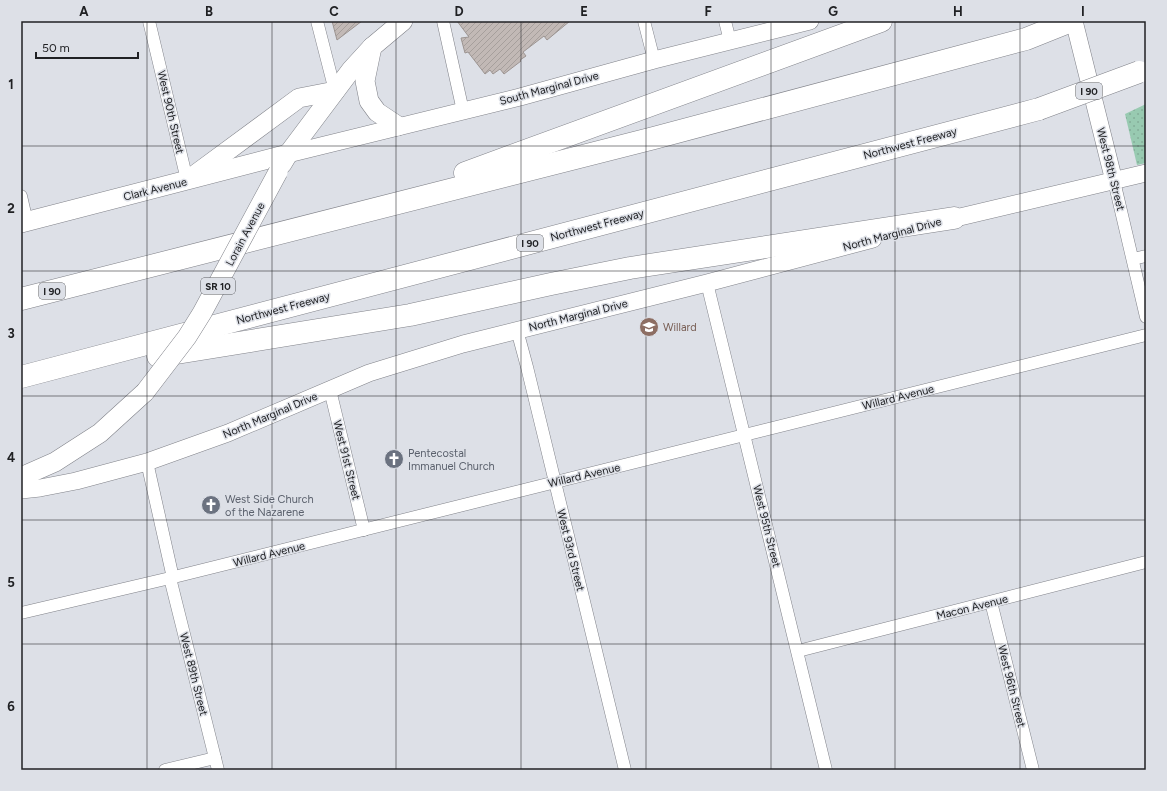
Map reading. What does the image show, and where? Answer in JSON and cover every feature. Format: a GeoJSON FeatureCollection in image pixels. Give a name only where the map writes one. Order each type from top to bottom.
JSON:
{"type":"FeatureCollection","features":[{"type":"Feature","properties":{"kind":"highway"},"geometry":{"type":"LineString","coordinates":[[351,214],[881,21]]}},
{"type":"Feature","properties":{"kind":"highway","name":"I 90"},"geometry":{"type":"LineString","coordinates":[[21,299],[654,138],[1026,39],[1072,21]]}},
{"type":"Feature","properties":{"kind":"highway","name":"Northwest Freeway"},"geometry":{"type":"LineString","coordinates":[[21,378],[1039,109],[1143,71]]}},
{"type":"Feature","properties":{"kind":"highway"},"geometry":{"type":"LineString","coordinates":[[21,378],[410,315],[630,268],[954,218]]}},
{"type":"Feature","properties":{"kind":"main road","name":"Lorain Avenue"},"geometry":{"type":"LineString","coordinates":[[21,478],[54,462],[100,433],[145,392],[187,337],[202,313],[288,154],[350,70],[372,47],[402,21]]}},
{"type":"Feature","properties":{"kind":"main road"},"geometry":{"type":"LineString","coordinates":[[372,47],[365,81],[370,101],[377,112],[398,126]]}},
{"type":"Feature","properties":{"kind":"main road"},"geometry":{"type":"LineString","coordinates":[[187,180],[299,98],[335,91]]}},
{"type":"Feature","properties":{"kind":"main road","name":"Clark Avenue"},"geometry":{"type":"LineString","coordinates":[[24,222],[288,154]]}},
{"type":"Feature","properties":{"kind":"street","name":"West 90th Street"},"geometry":{"type":"LineString","coordinates":[[149,21],[187,180]]}},
{"type":"Feature","properties":{"kind":"street"},"geometry":{"type":"LineString","coordinates":[[317,21],[335,91]]}},
{"type":"Feature","properties":{"kind":"street"},"geometry":{"type":"LineString","coordinates":[[443,21],[463,111]]}},
{"type":"Feature","properties":{"kind":"street"},"geometry":{"type":"LineString","coordinates":[[644,21],[654,60]]}},
{"type":"Feature","properties":{"kind":"street"},"geometry":{"type":"LineString","coordinates":[[725,21],[730,41]]}},
{"type":"Feature","properties":{"kind":"street","name":"South Marginal Drive"},"geometry":{"type":"LineString","coordinates":[[288,154],[520,97],[654,60],[810,21]]}},
{"type":"Feature","properties":{"kind":"street","name":"West 98th Street"},"geometry":{"type":"LineString","coordinates":[[1072,21],[1114,181],[1146,317]]}},
{"type":"Feature","properties":{"kind":"street","name":"North Marginal Drive"},"geometry":{"type":"LineString","coordinates":[[21,490],[76,481],[147,462],[228,433],[370,373],[462,344],[954,218],[1146,173]]}},
{"type":"Feature","properties":{"kind":"street"},"geometry":{"type":"LineString","coordinates":[[21,196],[24,222]]}},
{"type":"Feature","properties":{"kind":"street"},"geometry":{"type":"LineString","coordinates":[[1133,259],[1146,256]]}},
{"type":"Feature","properties":{"kind":"street","name":"West 95th Street"},"geometry":{"type":"LineString","coordinates":[[707,282],[826,770]]}},
{"type":"Feature","properties":{"kind":"street","name":"West 93rd Street"},"geometry":{"type":"LineString","coordinates":[[517,330],[625,770]]}},
{"type":"Feature","properties":{"kind":"street","name":"Willard Avenue"},"geometry":{"type":"LineString","coordinates":[[21,613],[172,578],[1146,335]]}},
{"type":"Feature","properties":{"kind":"street","name":"West 91st Street"},"geometry":{"type":"LineString","coordinates":[[330,390],[364,530]]}},
{"type":"Feature","properties":{"kind":"street","name":"West 89th Street"},"geometry":{"type":"LineString","coordinates":[[147,462],[172,578],[216,764]]}},
{"type":"Feature","properties":{"kind":"street","name":"Macon Avenue"},"geometry":{"type":"LineString","coordinates":[[798,651],[1146,562]]}},
{"type":"Feature","properties":{"kind":"street","name":"West 96th Street"},"geometry":{"type":"LineString","coordinates":[[991,602],[1033,770]]}},
{"type":"Feature","properties":{"kind":"street"},"geometry":{"type":"LineString","coordinates":[[166,770],[216,764]]}},
{"type":"Feature","properties":{"kind":"green space"},"geometry":{"type":"Polygon","coordinates":[[[1146,104],[1146,163],[1137,165],[1125,114],[1146,104]]]}},
{"type":"Feature","properties":{"kind":"building"},"geometry":{"type":"Polygon","coordinates":[[[332,21],[362,21],[337,40],[332,21]]]}},
{"type":"Feature","properties":{"kind":"building"},"geometry":{"type":"Polygon","coordinates":[[[457,21],[570,21],[547,40],[544,36],[523,52],[526,56],[504,74],[500,69],[493,74],[490,70],[485,74],[468,52],[465,53],[461,38],[469,37],[457,21]]]}},
{"type":"Feature","properties":{"kind":"place","name":"Willard"},"geometry":{"type":"Point","coordinates":[649,327]}},
{"type":"Feature","properties":{"kind":"place","name":"Pentecostal Immanuel Church"},"geometry":{"type":"Point","coordinates":[394,459]}},
{"type":"Feature","properties":{"kind":"place","name":"West Side Church of the Nazarene"},"geometry":{"type":"Point","coordinates":[211,505]}}]}
